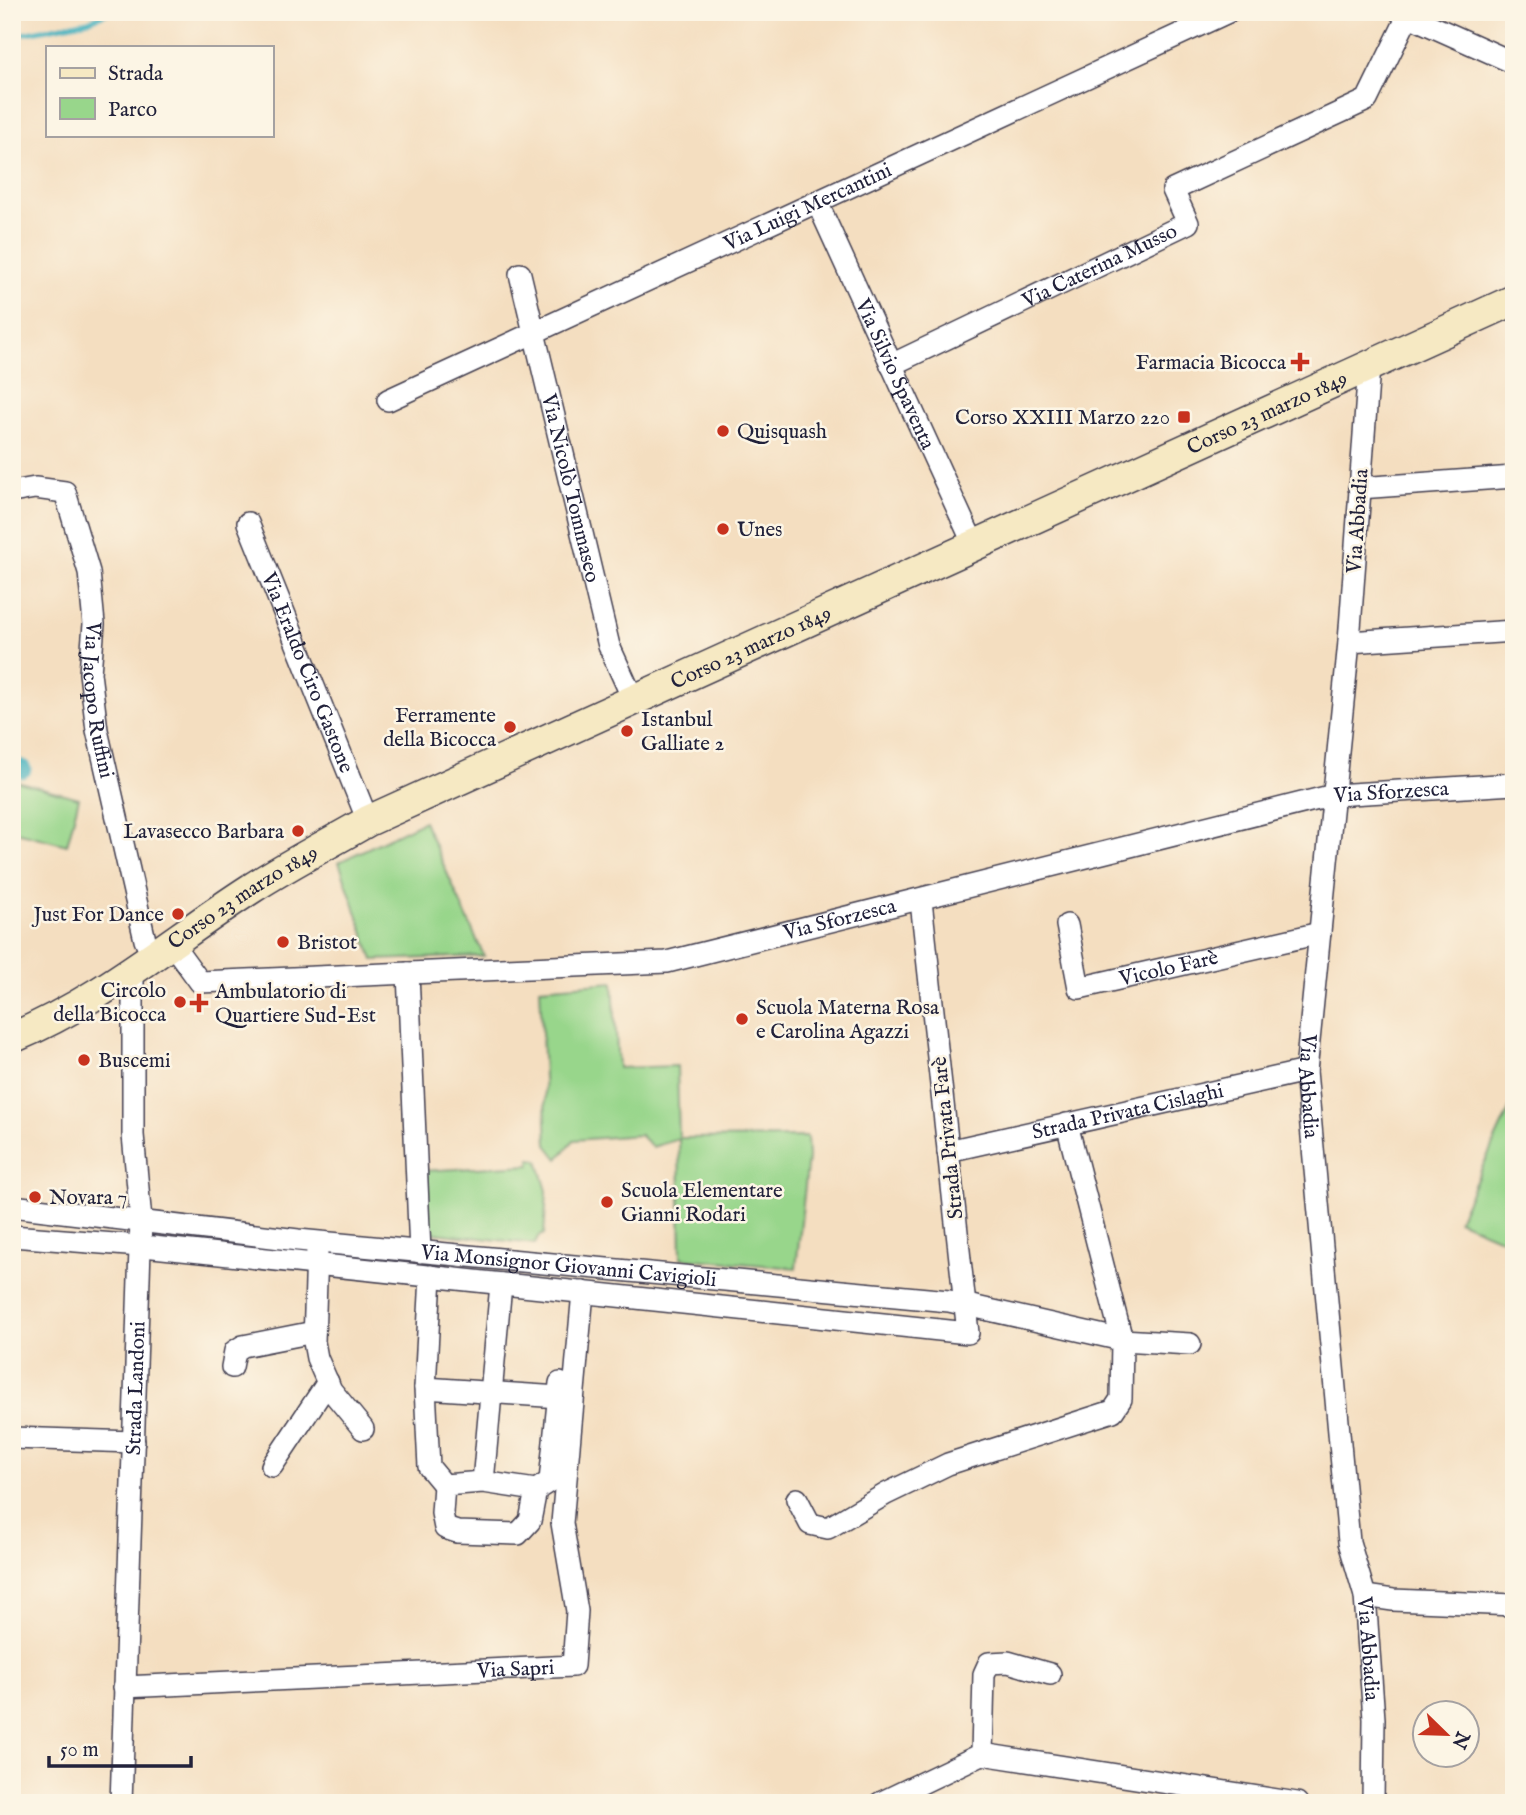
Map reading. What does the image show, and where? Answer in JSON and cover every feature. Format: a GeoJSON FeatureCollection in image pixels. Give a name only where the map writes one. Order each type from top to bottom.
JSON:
{"type":"FeatureCollection","features":[{"type":"Feature","properties":{"kind":"main road","name":"Corso 23 marzo 1849"},"geometry":{"type":"LineString","coordinates":[[12,1038],[45,1024],[153,959],[252,888],[368,821],[1514,300]]}},
{"type":"Feature","properties":{"kind":"street","name":"Via Luigi Mercantini"},"geometry":{"type":"LineString","coordinates":[[388,400],[534,335],[1228,12]]}},
{"type":"Feature","properties":{"kind":"street"},"geometry":{"type":"LineString","coordinates":[[1404,14],[1514,64]]}},
{"type":"Feature","properties":{"kind":"street","name":"Via Caterina Musso"},"geometry":{"type":"LineString","coordinates":[[891,365],[1188,223],[1173,190],[1367,100],[1404,14]]}},
{"type":"Feature","properties":{"kind":"street","name":"Via Silvio Spaventa"},"geometry":{"type":"LineString","coordinates":[[817,202],[974,545]]}},
{"type":"Feature","properties":{"kind":"street","name":"Via Nicolò Tommaseo"},"geometry":{"type":"LineString","coordinates":[[520,274],[609,646],[633,699]]}},
{"type":"Feature","properties":{"kind":"street","name":"Via Abbadia"},"geometry":{"type":"LineString","coordinates":[[1369,366],[1349,642],[1306,1071],[1349,1542],[1365,1596],[1374,1719],[1373,1803]]}},
{"type":"Feature","properties":{"kind":"street"},"geometry":{"type":"LineString","coordinates":[[1359,488],[1514,477]]}},
{"type":"Feature","properties":{"kind":"street","name":"Via Jacopo Ruffini"},"geometry":{"type":"LineString","coordinates":[[12,492],[34,488],[65,492],[89,572],[94,624],[90,673],[97,730],[145,940],[153,959]]}},
{"type":"Feature","properties":{"kind":"street","name":"Via Eraldo Ciro Gastone"},"geometry":{"type":"LineString","coordinates":[[248,523],[368,821]]}},
{"type":"Feature","properties":{"kind":"street"},"geometry":{"type":"LineString","coordinates":[[1349,642],[1514,631]]}},
{"type":"Feature","properties":{"kind":"street","name":"Via Sforzesca"},"geometry":{"type":"LineString","coordinates":[[153,959],[200,982],[667,962],[921,901],[1335,795],[1514,784]]}},
{"type":"Feature","properties":{"kind":"street","name":"Strada Privata Farè"},"geometry":{"type":"LineString","coordinates":[[921,901],[968,1333]]}},
{"type":"Feature","properties":{"kind":"street","name":"Vicolo Farè"},"geometry":{"type":"LineString","coordinates":[[1067,925],[1079,988],[1320,933]]}},
{"type":"Feature","properties":{"kind":"street","name":"Strada Landoni"},"geometry":{"type":"LineString","coordinates":[[121,1803],[141,1220],[133,1135],[153,959]]}},
{"type":"Feature","properties":{"kind":"street"},"geometry":{"type":"LineString","coordinates":[[408,973],[420,1251]]}},
{"type":"Feature","properties":{"kind":"street","name":"Strada Privata Cislaghi"},"geometry":{"type":"LineString","coordinates":[[948,1151],[1306,1071]]}},
{"type":"Feature","properties":{"kind":"street"},"geometry":{"type":"LineString","coordinates":[[796,1499],[810,1524],[828,1528],[886,1494],[948,1464],[1113,1411],[1121,1398],[1122,1340],[1067,1125]]}},
{"type":"Feature","properties":{"kind":"street","name":"Via Monsignor Giovanni Cavigioli"},"geometry":{"type":"LineString","coordinates":[[12,1206],[318,1241],[965,1303],[1122,1340],[1190,1344]]}},
{"type":"Feature","properties":{"kind":"street","name":"Via Monsignor Giovanni Cavigioli"},"geometry":{"type":"LineString","coordinates":[[12,1236],[140,1246],[968,1333]]}},
{"type":"Feature","properties":{"kind":"street"},"geometry":{"type":"LineString","coordinates":[[318,1241],[314,1332],[317,1358],[331,1390],[363,1429]]}},
{"type":"Feature","properties":{"kind":"street"},"geometry":{"type":"LineString","coordinates":[[431,1276],[425,1388],[429,1467],[444,1485],[442,1513],[445,1528],[457,1532],[517,1534],[530,1521],[536,1490]]}},
{"type":"Feature","properties":{"kind":"street"},"geometry":{"type":"LineString","coordinates":[[483,1482],[501,1284]]}},
{"type":"Feature","properties":{"kind":"street"},"geometry":{"type":"LineString","coordinates":[[444,1485],[483,1482],[536,1490],[550,1481],[559,1397],[577,1292]]}},
{"type":"Feature","properties":{"kind":"street","name":"Via Sapri"},"geometry":{"type":"LineString","coordinates":[[124,1688],[573,1667],[577,1611],[562,1523],[577,1292]]}},
{"type":"Feature","properties":{"kind":"street"},"geometry":{"type":"LineString","coordinates":[[232,1367],[235,1351],[243,1346],[314,1332]]}},
{"type":"Feature","properties":{"kind":"street"},"geometry":{"type":"LineString","coordinates":[[272,1466],[328,1382]]}},
{"type":"Feature","properties":{"kind":"street"},"geometry":{"type":"LineString","coordinates":[[425,1388],[559,1397]]}},
{"type":"Feature","properties":{"kind":"street"},"geometry":{"type":"LineString","coordinates":[[12,1438],[134,1442]]}},
{"type":"Feature","properties":{"kind":"street"},"geometry":{"type":"LineString","coordinates":[[1365,1596],[1393,1601],[1514,1605]]}},
{"type":"Feature","properties":{"kind":"street"},"geometry":{"type":"LineString","coordinates":[[982,1754],[984,1674],[989,1663],[1008,1662],[1050,1674]]}},
{"type":"Feature","properties":{"kind":"street"},"geometry":{"type":"LineString","coordinates":[[880,1803],[982,1754],[1297,1803]]}},
{"type":"Feature","properties":{"kind":"green space"},"geometry":{"type":"Polygon","coordinates":[[[12,780],[79,798],[67,845],[12,831],[12,780]]]}},
{"type":"Feature","properties":{"kind":"green space"},"geometry":{"type":"Polygon","coordinates":[[[424,821],[484,956],[373,960],[339,862],[424,821]]]}},
{"type":"Feature","properties":{"kind":"green space"},"geometry":{"type":"Polygon","coordinates":[[[613,982],[618,1068],[677,1066],[679,1138],[807,1137],[808,1158],[796,1268],[681,1258],[679,1139],[652,1147],[640,1135],[574,1140],[558,1159],[547,1145],[540,988],[613,982]]]}},
{"type":"Feature","properties":{"kind":"green space"},"geometry":{"type":"Polygon","coordinates":[[[1514,1099],[1514,1244],[1458,1220],[1514,1099]]]}},
{"type":"Feature","properties":{"kind":"green space"},"geometry":{"type":"Polygon","coordinates":[[[530,1159],[538,1160],[547,1191],[544,1234],[539,1236],[535,1244],[424,1232],[421,1171],[530,1165],[530,1159]]]}},
{"type":"Feature","properties":{"kind":"waterway"},"geometry":{"type":"LineString","coordinates":[[12,36],[88,21],[110,12]]}},
{"type":"Feature","properties":{"kind":"waterway"},"geometry":{"type":"LineString","coordinates":[[12,766],[22,769]]}},
{"type":"Feature","properties":{"kind":"place","name":"Farmacia Bicocca"},"geometry":{"type":"Point","coordinates":[1300,362]}},
{"type":"Feature","properties":{"kind":"place","name":"Corso XXIII Marzo 220"},"geometry":{"type":"Point","coordinates":[1184,417]}},
{"type":"Feature","properties":{"kind":"place","name":"Quisquash"},"geometry":{"type":"Point","coordinates":[723,431]}},
{"type":"Feature","properties":{"kind":"place","name":"Unes"},"geometry":{"type":"Point","coordinates":[723,529]}},
{"type":"Feature","properties":{"kind":"place","name":"Ferramente della Bicocca"},"geometry":{"type":"Point","coordinates":[510,727]}},
{"type":"Feature","properties":{"kind":"place","name":"Istanbul Galliate 2"},"geometry":{"type":"Point","coordinates":[627,731]}},
{"type":"Feature","properties":{"kind":"place","name":"Lavasecco Barbara"},"geometry":{"type":"Point","coordinates":[298,831]}},
{"type":"Feature","properties":{"kind":"place","name":"Just For Dance"},"geometry":{"type":"Point","coordinates":[178,914]}},
{"type":"Feature","properties":{"kind":"place","name":"Bristot"},"geometry":{"type":"Point","coordinates":[283,942]}},
{"type":"Feature","properties":{"kind":"place","name":"Circolo della Bicocca"},"geometry":{"type":"Point","coordinates":[180,1002]}},
{"type":"Feature","properties":{"kind":"place","name":"Ambulatorio di Quartiere Sud-Est"},"geometry":{"type":"Point","coordinates":[199,1003]}},
{"type":"Feature","properties":{"kind":"place","name":"Scuola Materna Rosa e Carolina Agazzi"},"geometry":{"type":"Point","coordinates":[742,1019]}},
{"type":"Feature","properties":{"kind":"place","name":"Buscemi"},"geometry":{"type":"Point","coordinates":[84,1060]}},
{"type":"Feature","properties":{"kind":"place","name":"Novara 7"},"geometry":{"type":"Point","coordinates":[35,1197]}},
{"type":"Feature","properties":{"kind":"place","name":"Scuola Elementare Gianni Rodari"},"geometry":{"type":"Point","coordinates":[607,1202]}}]}
